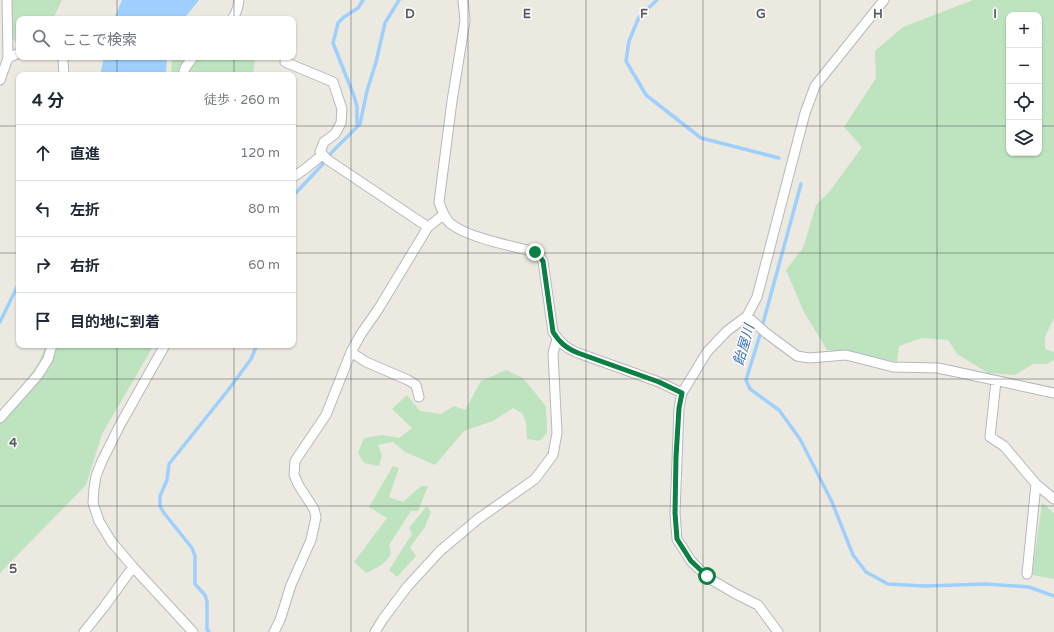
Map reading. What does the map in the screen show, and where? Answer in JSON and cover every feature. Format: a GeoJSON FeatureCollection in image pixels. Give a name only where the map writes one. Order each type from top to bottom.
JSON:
{"type":"FeatureCollection","features":[{"type":"Feature","properties":{"kind":"street"},"geometry":{"type":"LineString","coordinates":[[0,80],[8,58],[7,0]]}},
{"type":"Feature","properties":{"kind":"street"},"geometry":{"type":"LineString","coordinates":[[235,16],[239,0]]}},
{"type":"Feature","properties":{"kind":"street"},"geometry":{"type":"LineString","coordinates":[[463,0],[465,21],[452,100],[440,202],[443,215],[450,223],[476,236],[535,252],[539,256],[543,261],[553,332],[557,339],[566,348],[659,382],[682,393]]}},
{"type":"Feature","properties":{"kind":"street"},"geometry":{"type":"LineString","coordinates":[[778,632],[758,605],[734,593],[707,576],[691,561],[677,539],[675,513],[679,408],[682,393],[707,352],[726,331],[747,316],[757,297],[805,113],[815,86],[884,0]]}},
{"type":"Feature","properties":{"kind":"street"},"geometry":{"type":"LineString","coordinates":[[8,58],[16,54]]}},
{"type":"Feature","properties":{"kind":"street"},"geometry":{"type":"LineString","coordinates":[[63,60],[64,72]]}},
{"type":"Feature","properties":{"kind":"street"},"geometry":{"type":"LineString","coordinates":[[184,72],[191,60]]}},
{"type":"Feature","properties":{"kind":"street"},"geometry":{"type":"LineString","coordinates":[[286,62],[333,82],[342,109],[341,123],[335,134],[324,142],[320,152],[325,158],[428,227]]}},
{"type":"Feature","properties":{"kind":"street"},"geometry":{"type":"LineString","coordinates":[[296,175],[325,158]]}},
{"type":"Feature","properties":{"kind":"street"},"geometry":{"type":"LineString","coordinates":[[274,632],[280,620],[291,585],[311,540],[316,517],[314,509],[298,486],[294,475],[295,461],[326,415],[351,352],[361,334],[379,308],[428,227],[443,215]]}},
{"type":"Feature","properties":{"kind":"street"},"geometry":{"type":"LineString","coordinates":[[747,316],[766,333],[797,356],[809,358],[846,355],[893,368],[938,368],[1054,394]]}},
{"type":"Feature","properties":{"kind":"street"},"geometry":{"type":"LineString","coordinates":[[375,632],[407,587],[440,551],[478,519],[535,479],[553,456],[557,433],[553,353],[557,339]]}},
{"type":"Feature","properties":{"kind":"street"},"geometry":{"type":"LineString","coordinates":[[0,418],[38,375],[48,359],[51,348]]}},
{"type":"Feature","properties":{"kind":"street"},"geometry":{"type":"LineString","coordinates":[[163,348],[116,432],[100,466],[96,476],[93,504],[99,521],[111,541],[193,632]]}},
{"type":"Feature","properties":{"kind":"street"},"geometry":{"type":"LineString","coordinates":[[351,352],[366,362],[408,380],[416,386],[419,397]]}},
{"type":"Feature","properties":{"kind":"street"},"geometry":{"type":"LineString","coordinates":[[996,381],[990,437],[1004,446],[1036,484],[1054,499]]}},
{"type":"Feature","properties":{"kind":"street"},"geometry":{"type":"LineString","coordinates":[[1027,574],[1036,484]]}},
{"type":"Feature","properties":{"kind":"street"},"geometry":{"type":"LineString","coordinates":[[84,632],[133,567]]}},
{"type":"Feature","properties":{"kind":"green space"},"geometry":{"type":"Polygon","coordinates":[[[12,0],[62,0],[54,16],[16,16],[16,43],[11,36],[12,0]]]}},
{"type":"Feature","properties":{"kind":"green space"},"geometry":{"type":"Polygon","coordinates":[[[973,0],[1054,0],[1054,318],[1045,337],[1045,349],[1054,352],[1054,360],[1047,364],[1033,364],[1015,375],[988,373],[957,354],[948,340],[922,338],[899,346],[897,362],[859,354],[827,350],[804,312],[786,270],[803,248],[816,205],[830,191],[862,147],[844,127],[876,78],[875,51],[903,27],[973,0]]]}},
{"type":"Feature","properties":{"kind":"green space"},"geometry":{"type":"Polygon","coordinates":[[[172,60],[255,60],[253,72],[171,72],[172,60]]]}},
{"type":"Feature","properties":{"kind":"green space"},"geometry":{"type":"Polygon","coordinates":[[[45,348],[152,348],[102,434],[86,485],[0,573],[0,412],[5,409],[38,364],[45,348]]]}},
{"type":"Feature","properties":{"kind":"green space"},"geometry":{"type":"Polygon","coordinates":[[[506,370],[523,378],[546,406],[547,433],[540,441],[527,439],[526,423],[523,414],[513,408],[493,421],[464,431],[435,465],[405,452],[393,442],[378,445],[382,455],[379,466],[364,463],[358,453],[364,438],[383,435],[399,438],[412,428],[392,409],[407,395],[420,411],[441,414],[454,406],[465,410],[481,381],[506,370]]]}},
{"type":"Feature","properties":{"kind":"green space"},"geometry":{"type":"Polygon","coordinates":[[[393,466],[399,468],[389,497],[403,502],[421,486],[428,486],[418,511],[411,511],[389,545],[391,554],[389,557],[380,565],[366,573],[354,562],[387,518],[369,507],[393,466]]]}},
{"type":"Feature","properties":{"kind":"green space"},"geometry":{"type":"Polygon","coordinates":[[[1042,503],[1054,513],[1054,579],[1032,575],[1042,503]]]}},
{"type":"Feature","properties":{"kind":"green space"},"geometry":{"type":"Polygon","coordinates":[[[427,506],[431,512],[425,527],[410,547],[416,556],[397,577],[389,570],[412,534],[409,528],[427,506]]]}},
{"type":"Feature","properties":{"kind":"water"},"geometry":{"type":"Polygon","coordinates":[[[122,0],[199,0],[186,16],[115,16],[122,0]]]}},
{"type":"Feature","properties":{"kind":"water"},"geometry":{"type":"Polygon","coordinates":[[[103,60],[167,60],[166,72],[101,72],[103,60]]]}},
{"type":"Feature","properties":{"kind":"waterway"},"geometry":{"type":"LineString","coordinates":[[357,127],[357,107],[354,96],[333,43],[338,23],[358,8],[363,0]]}},
{"type":"Feature","properties":{"kind":"waterway"},"geometry":{"type":"LineString","coordinates":[[296,193],[332,152],[360,124],[385,23],[399,0]]}},
{"type":"Feature","properties":{"kind":"waterway","name":"飴屋川"},"geometry":{"type":"LineString","coordinates":[[657,0],[639,17],[629,41],[626,61],[646,95],[701,138],[779,158]]}},
{"type":"Feature","properties":{"kind":"waterway","name":"飴屋川"},"geometry":{"type":"LineString","coordinates":[[801,184],[746,380],[750,389],[779,410],[800,439],[832,502],[853,555],[866,572],[888,584],[925,586],[986,584],[1029,587],[1054,596]]}},
{"type":"Feature","properties":{"kind":"waterway"},"geometry":{"type":"LineString","coordinates":[[0,322],[16,289]]}},
{"type":"Feature","properties":{"kind":"waterway"},"geometry":{"type":"LineString","coordinates":[[209,632],[207,629],[207,601],[205,595],[195,584],[195,556],[192,548],[164,513],[160,506],[160,496],[167,480],[169,464],[229,389],[251,359],[256,348]]}},
{"type":"Feature","properties":{"kind":"route"},"geometry":{"type":"LineString","coordinates":[[535,252],[543,261],[553,332],[557,339],[566,348],[659,382],[682,393],[679,408],[676,457],[675,513],[677,539],[691,561],[707,576]]}}]}
